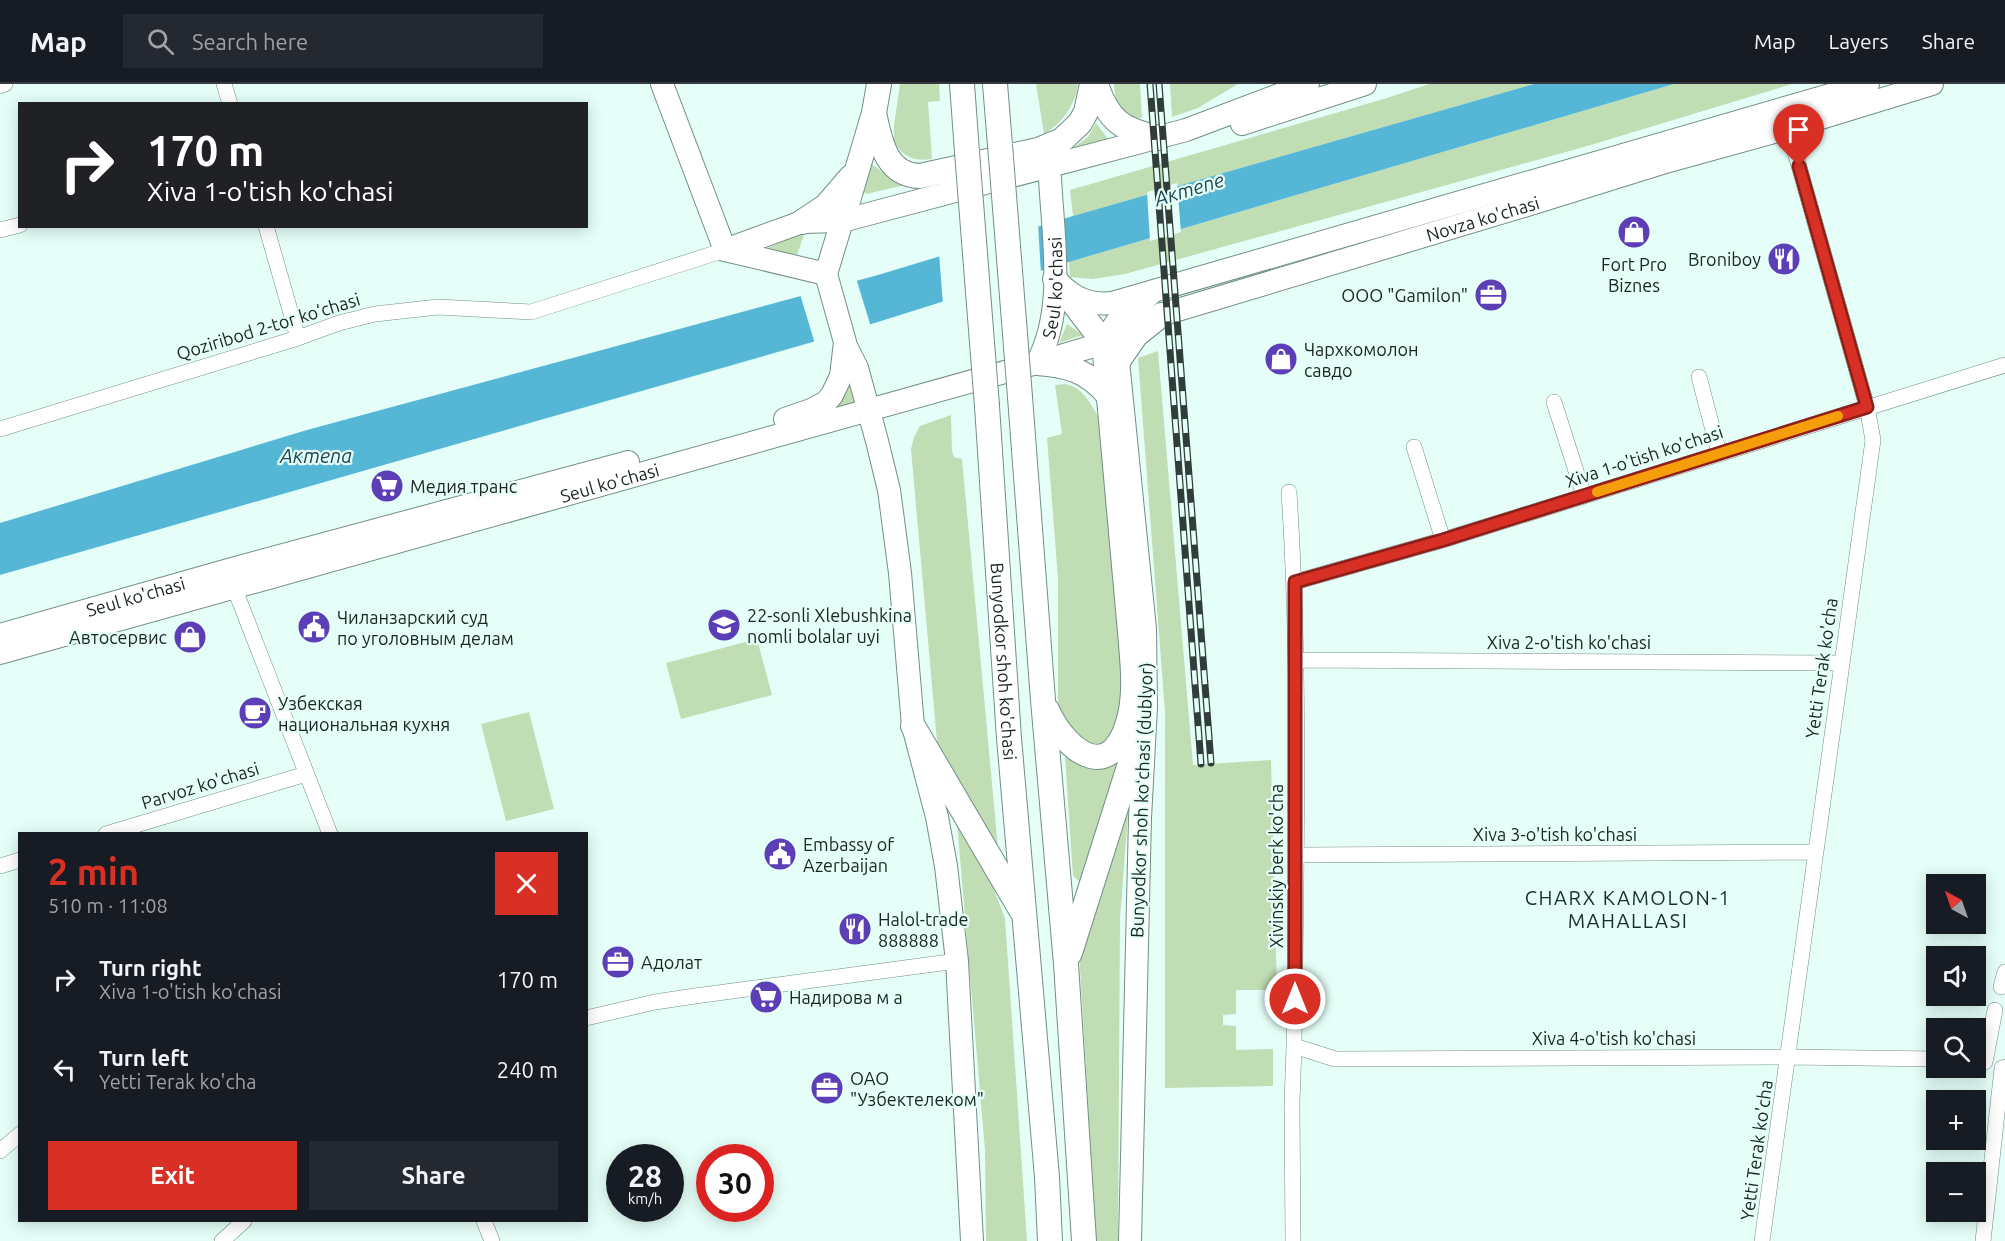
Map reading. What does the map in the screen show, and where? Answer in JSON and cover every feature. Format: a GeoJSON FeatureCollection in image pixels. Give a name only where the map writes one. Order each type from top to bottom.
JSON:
{"type":"FeatureCollection","features":[{"type":"Feature","properties":{"kind":"main road"},"geometry":{"type":"LineString","coordinates":[[662,84],[725,250]]}},
{"type":"Feature","properties":{"kind":"main road"},"geometry":{"type":"LineString","coordinates":[[725,250],[826,274],[874,113],[879,84]]}},
{"type":"Feature","properties":{"kind":"main road","name":"Bunyodkor shoh ko'chasi"},"geometry":{"type":"LineString","coordinates":[[962,84],[987,406],[1009,738],[1026,918],[1050,1241]]}},
{"type":"Feature","properties":{"kind":"main road","name":"Bunyodkor shoh ko'chasi"},"geometry":{"type":"LineString","coordinates":[[995,84],[1066,964],[1084,1241]]}},
{"type":"Feature","properties":{"kind":"main road"},"geometry":{"type":"LineString","coordinates":[[874,113],[880,139],[889,161],[905,173],[920,176],[1038,150],[1062,140],[1080,123],[1086,112],[1094,84]]}},
{"type":"Feature","properties":{"kind":"main road"},"geometry":{"type":"LineString","coordinates":[[1094,84],[1109,112],[1123,126],[1135,133],[1159,138]]}},
{"type":"Feature","properties":{"kind":"main road"},"geometry":{"type":"LineString","coordinates":[[1045,173],[1186,130],[1308,84]]}},
{"type":"Feature","properties":{"kind":"main road"},"geometry":{"type":"LineString","coordinates":[[802,222],[842,221],[1178,144],[1365,84]]}},
{"type":"Feature","properties":{"kind":"main road","name":"Novza ko'chasi"},"geometry":{"type":"LineString","coordinates":[[1161,315],[1662,163],[1786,119],[1868,84]]}},
{"type":"Feature","properties":{"kind":"main road","name":"Novza ko'chasi"},"geometry":{"type":"LineString","coordinates":[[1055,279],[1069,292],[1091,303],[1112,303],[1786,119],[1932,84]]}},
{"type":"Feature","properties":{"kind":"main road"},"geometry":{"type":"LineString","coordinates":[[725,250],[802,222],[818,212],[849,180],[860,162]]}},
{"type":"Feature","properties":{"kind":"main road","name":"Seul ko'chasi"},"geometry":{"type":"LineString","coordinates":[[0,635],[231,579],[843,418],[1036,363],[1046,345],[1052,324],[1055,279],[1051,203],[1045,173]]}},
{"type":"Feature","properties":{"kind":"main road","name":"Seul ko'chasi"},"geometry":{"type":"LineString","coordinates":[[0,653],[231,579],[811,410],[826,402],[837,387],[841,376],[844,342],[826,274]]}},
{"type":"Feature","properties":{"kind":"main road"},"geometry":{"type":"LineString","coordinates":[[1055,279],[1111,352]]}},
{"type":"Feature","properties":{"kind":"main road"},"geometry":{"type":"LineString","coordinates":[[1043,700],[1053,723],[1065,740],[1082,754],[1094,757],[1104,755],[1118,744],[1130,715],[1131,652],[1108,395],[1111,352],[1122,316],[1149,294]]}},
{"type":"Feature","properties":{"kind":"main road"},"geometry":{"type":"LineString","coordinates":[[1036,363],[1111,352],[1161,315]]}},
{"type":"Feature","properties":{"kind":"main road"},"geometry":{"type":"LineString","coordinates":[[844,342],[857,368],[889,490],[896,540],[913,726],[942,841],[957,961],[972,1241]]}},
{"type":"Feature","properties":{"kind":"main road","name":"Bunyodkor shoh koʻchasi (dublyor)"},"geometry":{"type":"LineString","coordinates":[[1111,352],[1145,629],[1146,708],[1140,818],[1130,1241]]}},
{"type":"Feature","properties":{"kind":"main road"},"geometry":{"type":"LineString","coordinates":[[1036,363],[1082,372],[1095,380],[1108,395]]}},
{"type":"Feature","properties":{"kind":"main road"},"geometry":{"type":"LineString","coordinates":[[857,368],[878,390],[902,401]]}},
{"type":"Feature","properties":{"kind":"main road"},"geometry":{"type":"LineString","coordinates":[[843,418],[863,423],[871,430],[877,441]]}},
{"type":"Feature","properties":{"kind":"main road"},"geometry":{"type":"LineString","coordinates":[[1066,964],[1146,708]]}},
{"type":"Feature","properties":{"kind":"main road"},"geometry":{"type":"LineString","coordinates":[[913,726],[1026,918]]}},
{"type":"Feature","properties":{"kind":"street"},"geometry":{"type":"LineString","coordinates":[[0,86],[5,84]]}},
{"type":"Feature","properties":{"kind":"street"},"geometry":{"type":"LineString","coordinates":[[224,84],[229,102]]}},
{"type":"Feature","properties":{"kind":"street","name":"Yetti Terak ko'cha"},"geometry":{"type":"LineString","coordinates":[[1762,1241],[1873,440],[1867,407],[1786,119]]}},
{"type":"Feature","properties":{"kind":"street"},"geometry":{"type":"LineString","coordinates":[[0,230],[18,226]]}},
{"type":"Feature","properties":{"kind":"street"},"geometry":{"type":"LineString","coordinates":[[267,228],[298,338]]}},
{"type":"Feature","properties":{"kind":"street","name":"Qoziribod 2-tor ko‘chasi"},"geometry":{"type":"LineString","coordinates":[[0,429],[298,338],[339,323],[375,314],[438,306],[531,312],[725,250]]}},
{"type":"Feature","properties":{"kind":"street","name":"Xiva 1-o'tish ko'chasi"},"geometry":{"type":"LineString","coordinates":[[1295,582],[1443,540],[2005,365]]}},
{"type":"Feature","properties":{"kind":"street"},"geometry":{"type":"LineString","coordinates":[[1699,377],[1719,453]]}},
{"type":"Feature","properties":{"kind":"street"},"geometry":{"type":"LineString","coordinates":[[1554,402],[1584,496]]}},
{"type":"Feature","properties":{"kind":"street"},"geometry":{"type":"LineString","coordinates":[[1414,447],[1443,540]]}},
{"type":"Feature","properties":{"kind":"street","name":"Xivinskiy berk ko'cha"},"geometry":{"type":"LineString","coordinates":[[1289,492],[1295,582],[1296,660],[1293,1241]]}},
{"type":"Feature","properties":{"kind":"street"},"geometry":{"type":"LineString","coordinates":[[231,579],[329,832]]}},
{"type":"Feature","properties":{"kind":"street","name":"Xiva 2-o'tish ko'chasi"},"geometry":{"type":"LineString","coordinates":[[1296,660],[1842,663]]}},
{"type":"Feature","properties":{"kind":"street","name":"Parvoz ko'chasi"},"geometry":{"type":"LineString","coordinates":[[113,832],[306,774]]}},
{"type":"Feature","properties":{"kind":"street","name":"Xiva 3-o'tish ko'chasi"},"geometry":{"type":"LineString","coordinates":[[1296,855],[1815,852]]}},
{"type":"Feature","properties":{"kind":"street"},"geometry":{"type":"LineString","coordinates":[[0,866],[18,861]]}},
{"type":"Feature","properties":{"kind":"street"},"geometry":{"type":"LineString","coordinates":[[588,1018],[655,1002],[957,961]]}},
{"type":"Feature","properties":{"kind":"street"},"geometry":{"type":"LineString","coordinates":[[1986,1041],[1995,1010]]}},
{"type":"Feature","properties":{"kind":"street","name":"Xiva 4-o'tish ko'chasi"},"geometry":{"type":"LineString","coordinates":[[1294,1046],[1335,1059],[1789,1057],[1926,1059]]}},
{"type":"Feature","properties":{"kind":"street"},"geometry":{"type":"LineString","coordinates":[[1983,1241],[2004,1067],[1986,1063]]}},
{"type":"Feature","properties":{"kind":"street"},"geometry":{"type":"LineString","coordinates":[[0,1151],[18,1136]]}},
{"type":"Feature","properties":{"kind":"street"},"geometry":{"type":"LineString","coordinates":[[222,1241],[243,1222]]}},
{"type":"Feature","properties":{"kind":"street"},"geometry":{"type":"LineString","coordinates":[[484,1222],[492,1241]]}},
{"type":"Feature","properties":{"kind":"green space"},"geometry":{"type":"Polygon","coordinates":[[[900,84],[939,84],[940,101],[928,102],[932,159],[920,160],[905,155],[894,142],[900,84]]]}},
{"type":"Feature","properties":{"kind":"green space"},"geometry":{"type":"Polygon","coordinates":[[[1036,84],[1078,84],[1067,113],[1044,134],[1036,84]]]}},
{"type":"Feature","properties":{"kind":"green space"},"geometry":{"type":"Polygon","coordinates":[[[1114,84],[1140,84],[1142,118],[1128,115],[1120,109],[1114,84]]]}},
{"type":"Feature","properties":{"kind":"green space"},"geometry":{"type":"Polygon","coordinates":[[[1170,84],[1238,84],[1198,108],[1172,117],[1170,84]]]}},
{"type":"Feature","properties":{"kind":"green space"},"geometry":{"type":"Polygon","coordinates":[[[1429,84],[1534,84],[1073,216],[1070,190],[1429,84]]]}},
{"type":"Feature","properties":{"kind":"green space"},"geometry":{"type":"Polygon","coordinates":[[[1674,84],[1792,84],[1584,147],[1125,274],[1092,279],[1070,277],[1069,262],[1674,84]]]}},
{"type":"Feature","properties":{"kind":"green space"},"geometry":{"type":"Polygon","coordinates":[[[1096,123],[1108,139],[1073,148],[1088,137],[1096,123]]]}},
{"type":"Feature","properties":{"kind":"green space"},"geometry":{"type":"Polygon","coordinates":[[[869,162],[884,173],[910,184],[866,194],[862,190],[869,162]]]}},
{"type":"Feature","properties":{"kind":"green space"},"geometry":{"type":"Polygon","coordinates":[[[805,232],[797,255],[765,252],[765,249],[805,232]]]}},
{"type":"Feature","properties":{"kind":"green space"},"geometry":{"type":"Polygon","coordinates":[[[1067,324],[1083,335],[1059,343],[1067,324]]]}},
{"type":"Feature","properties":{"kind":"green space"},"geometry":{"type":"Polygon","coordinates":[[[1158,351],[1193,765],[1271,760],[1277,990],[1236,990],[1236,1014],[1223,1015],[1223,1025],[1236,1026],[1236,1050],[1273,1049],[1273,1086],[1165,1088],[1165,712],[1138,358],[1158,351]]]}},
{"type":"Feature","properties":{"kind":"green space"},"geometry":{"type":"Polygon","coordinates":[[[849,381],[856,405],[816,418],[849,381]]]}},
{"type":"Feature","properties":{"kind":"green space"},"geometry":{"type":"Polygon","coordinates":[[[1065,384],[1082,392],[1100,420],[1125,696],[1115,735],[1102,743],[1091,744],[1073,734],[1058,708],[1058,579],[1047,438],[1062,434],[1055,385],[1065,384]]]}},
{"type":"Feature","properties":{"kind":"green space"},"geometry":{"type":"Polygon","coordinates":[[[951,415],[952,451],[954,457],[962,459],[998,848],[937,742],[911,449],[920,426],[951,415]]]}},
{"type":"Feature","properties":{"kind":"green space"},"geometry":{"type":"Polygon","coordinates":[[[757,639],[772,695],[681,719],[666,663],[757,639]]]}},
{"type":"Feature","properties":{"kind":"green space"},"geometry":{"type":"Polygon","coordinates":[[[529,712],[554,809],[506,821],[481,724],[529,712]]]}},
{"type":"Feature","properties":{"kind":"green space"},"geometry":{"type":"Polygon","coordinates":[[[1065,757],[1084,765],[1119,759],[1080,882],[1073,876],[1065,757]]]}},
{"type":"Feature","properties":{"kind":"green space"},"geometry":{"type":"Polygon","coordinates":[[[1130,789],[1120,918],[1118,1241],[1096,1241],[1079,951],[1130,789]]]}},
{"type":"Feature","properties":{"kind":"green space"},"geometry":{"type":"Polygon","coordinates":[[[957,823],[987,872],[1005,918],[1027,1241],[986,1241],[985,1150],[957,823]]]}},
{"type":"Feature","properties":{"kind":"water","name":"Актепа"},"geometry":{"type":"Polygon","coordinates":[[[1534,84],[1674,84],[1069,262],[830,337],[0,575],[0,523],[307,430],[878,275],[1073,216],[1534,84]]]}},
{"type":"Feature","properties":{"kind":"pier"},"geometry":{"type":"Polygon","coordinates":[[[1177,183],[1181,232],[1150,241],[1147,192],[1177,183]]]}},
{"type":"Feature","properties":{"kind":"pier"},"geometry":{"type":"Polygon","coordinates":[[[1038,223],[1041,274],[943,305],[939,253],[1038,223]]]}},
{"type":"Feature","properties":{"kind":"pier"},"geometry":{"type":"Polygon","coordinates":[[[856,278],[871,327],[815,344],[800,294],[856,278]]]}},
{"type":"Feature","properties":{"kind":"railway"},"geometry":{"type":"LineString","coordinates":[[1150,84],[1201,764]]}},
{"type":"Feature","properties":{"kind":"railway"},"geometry":{"type":"LineString","coordinates":[[1159,84],[1211,763]]}},
{"type":"Feature","properties":{"kind":"slow traffic"},"geometry":{"type":"LineString","coordinates":[[1597,492],[1838,416]]}},
{"type":"Feature","properties":{"kind":"place","name":"Fort Pro Biznes"},"geometry":{"type":"Point","coordinates":[1634,232]}},
{"type":"Feature","properties":{"kind":"place","name":"Broniboy"},"geometry":{"type":"Point","coordinates":[1784,259]}},
{"type":"Feature","properties":{"kind":"place","name":"ООО \"Gamilon\""},"geometry":{"type":"Point","coordinates":[1491,295]}},
{"type":"Feature","properties":{"kind":"place","name":"Чархкомолон савдо"},"geometry":{"type":"Point","coordinates":[1281,359]}},
{"type":"Feature","properties":{"kind":"place","name":"Медия транс"},"geometry":{"type":"Point","coordinates":[387,486]}},
{"type":"Feature","properties":{"kind":"place","name":"22-sonli Xlebushkina nomli bolalar uyi"},"geometry":{"type":"Point","coordinates":[724,625]}},
{"type":"Feature","properties":{"kind":"place","name":"Чиланзарский суд по уголовным делам"},"geometry":{"type":"Point","coordinates":[314,627]}},
{"type":"Feature","properties":{"kind":"place","name":"Автосервис"},"geometry":{"type":"Point","coordinates":[190,637]}},
{"type":"Feature","properties":{"kind":"place","name":"Узбекская национальная кухня"},"geometry":{"type":"Point","coordinates":[255,713]}},
{"type":"Feature","properties":{"kind":"place","name":"Embassy of Azerbaijan"},"geometry":{"type":"Point","coordinates":[780,854]}},
{"type":"Feature","properties":{"kind":"place","name":"Halol-trade 888888"},"geometry":{"type":"Point","coordinates":[855,929]}},
{"type":"Feature","properties":{"kind":"place","name":"Адолат"},"geometry":{"type":"Point","coordinates":[618,962]}},
{"type":"Feature","properties":{"kind":"place","name":"Надирова м а"},"geometry":{"type":"Point","coordinates":[766,997]}},
{"type":"Feature","properties":{"kind":"place","name":"ОАО \"Узбектелеком\""},"geometry":{"type":"Point","coordinates":[827,1088]}},
{"type":"Feature","properties":{"kind":"district","name":"CHARX KAMOLON-1 MAHALLASI"},"geometry":{"type":"Point","coordinates":[1628,908]}},
{"type":"Feature","properties":{"kind":"route"},"geometry":{"type":"LineString","coordinates":[[1295,999],[1295,582],[1443,540],[1867,407],[1799,166]]}},
{"type":"Feature","properties":{"kind":"water label","name":"Актепе"},"geometry":{"type":"Point","coordinates":[1189,189]}}]}
